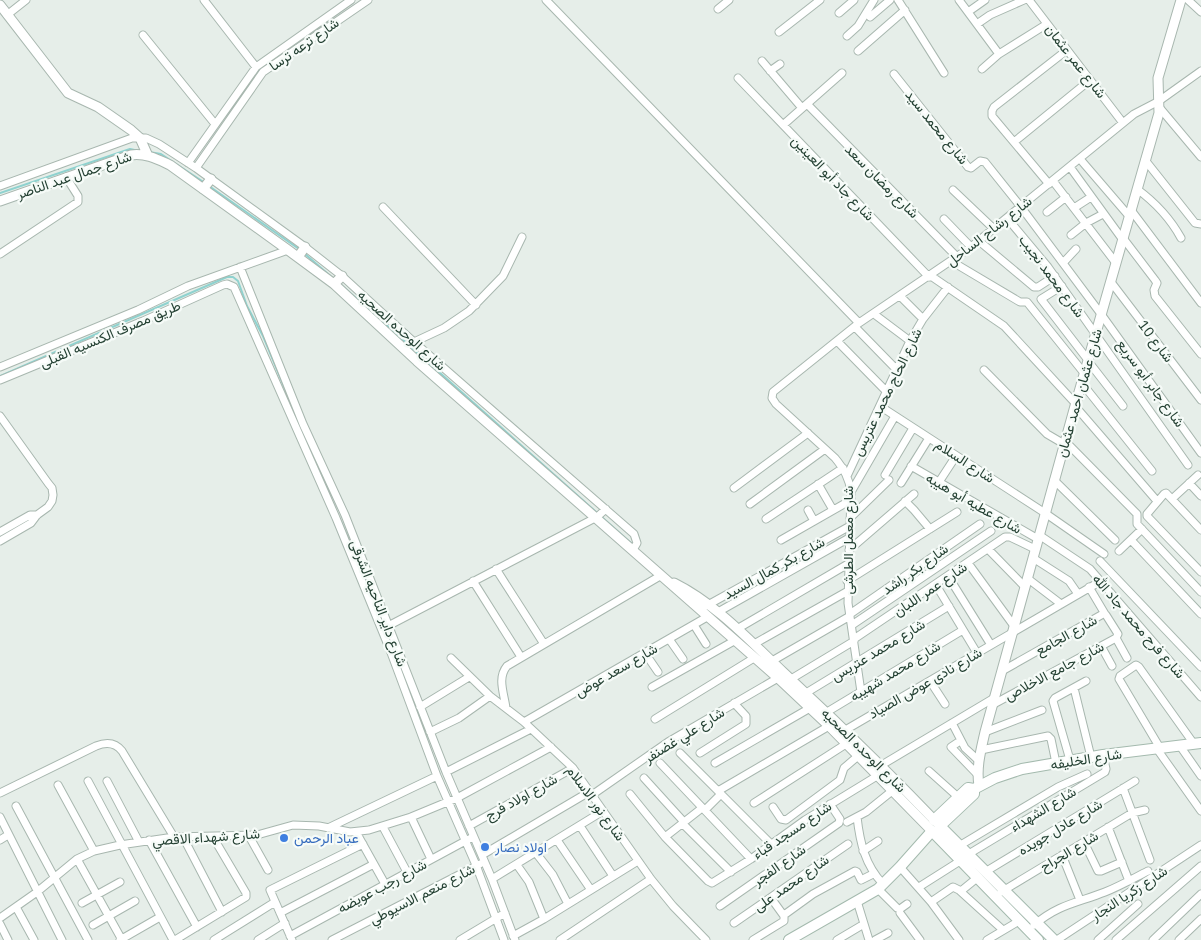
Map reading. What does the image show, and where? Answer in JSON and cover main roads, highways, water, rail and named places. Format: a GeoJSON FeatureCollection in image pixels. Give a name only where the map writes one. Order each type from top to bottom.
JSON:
{"type":"FeatureCollection","features":[{"type":"Feature","properties":{"kind":"main road","name":"شارع الخليفه"},"geometry":{"type":"LineString","coordinates":[[935,826],[958,797],[968,788],[976,788],[1013,771],[1103,755],[1198,744]]}},
{"type":"Feature","properties":{"kind":"main road","name":"شارع الخليفه"},"geometry":{"type":"LineString","coordinates":[[935,826],[974,794],[976,788]]}},
{"type":"Feature","properties":{"kind":"main road","name":"شارع الوحده الصحيه"},"geometry":{"type":"LineString","coordinates":[[935,826],[1032,927],[1038,940]]}},
{"type":"Feature","properties":{"kind":"main road"},"geometry":{"type":"LineString","coordinates":[[789,940],[858,901],[880,886],[900,867],[935,826]]}},
{"type":"Feature","properties":{"kind":"main road","name":"شارع الوحده الصحيه"},"geometry":{"type":"LineString","coordinates":[[998,893],[1019,921],[1056,940]]}},
{"type":"Feature","properties":{"kind":"waterway"},"geometry":{"type":"LineString","coordinates":[[0,193],[130,149],[139,151]]}},
{"type":"Feature","properties":{"kind":"waterway"},"geometry":{"type":"LineString","coordinates":[[149,152],[161,154],[205,183]]}},
{"type":"Feature","properties":{"kind":"waterway"},"geometry":{"type":"LineString","coordinates":[[209,186],[299,249]]}},
{"type":"Feature","properties":{"kind":"waterway"},"geometry":{"type":"LineString","coordinates":[[305,254],[335,280]]}},
{"type":"Feature","properties":{"kind":"waterway"},"geometry":{"type":"LineString","coordinates":[[0,376],[227,277],[233,277],[238,281],[247,306],[263,336],[328,492]]}},
{"type":"Feature","properties":{"kind":"waterway"},"geometry":{"type":"LineString","coordinates":[[339,283],[632,544]]}},
{"type":"Feature","properties":{"kind":"waterway"},"geometry":{"type":"LineString","coordinates":[[341,522],[375,605]]}},
{"type":"Feature","properties":{"kind":"place","name":"عباد الرحمن"},"geometry":{"type":"Point","coordinates":[284,838]}},
{"type":"Feature","properties":{"kind":"place","name":"اولاد نصار"},"geometry":{"type":"Point","coordinates":[485,847]}}]}
